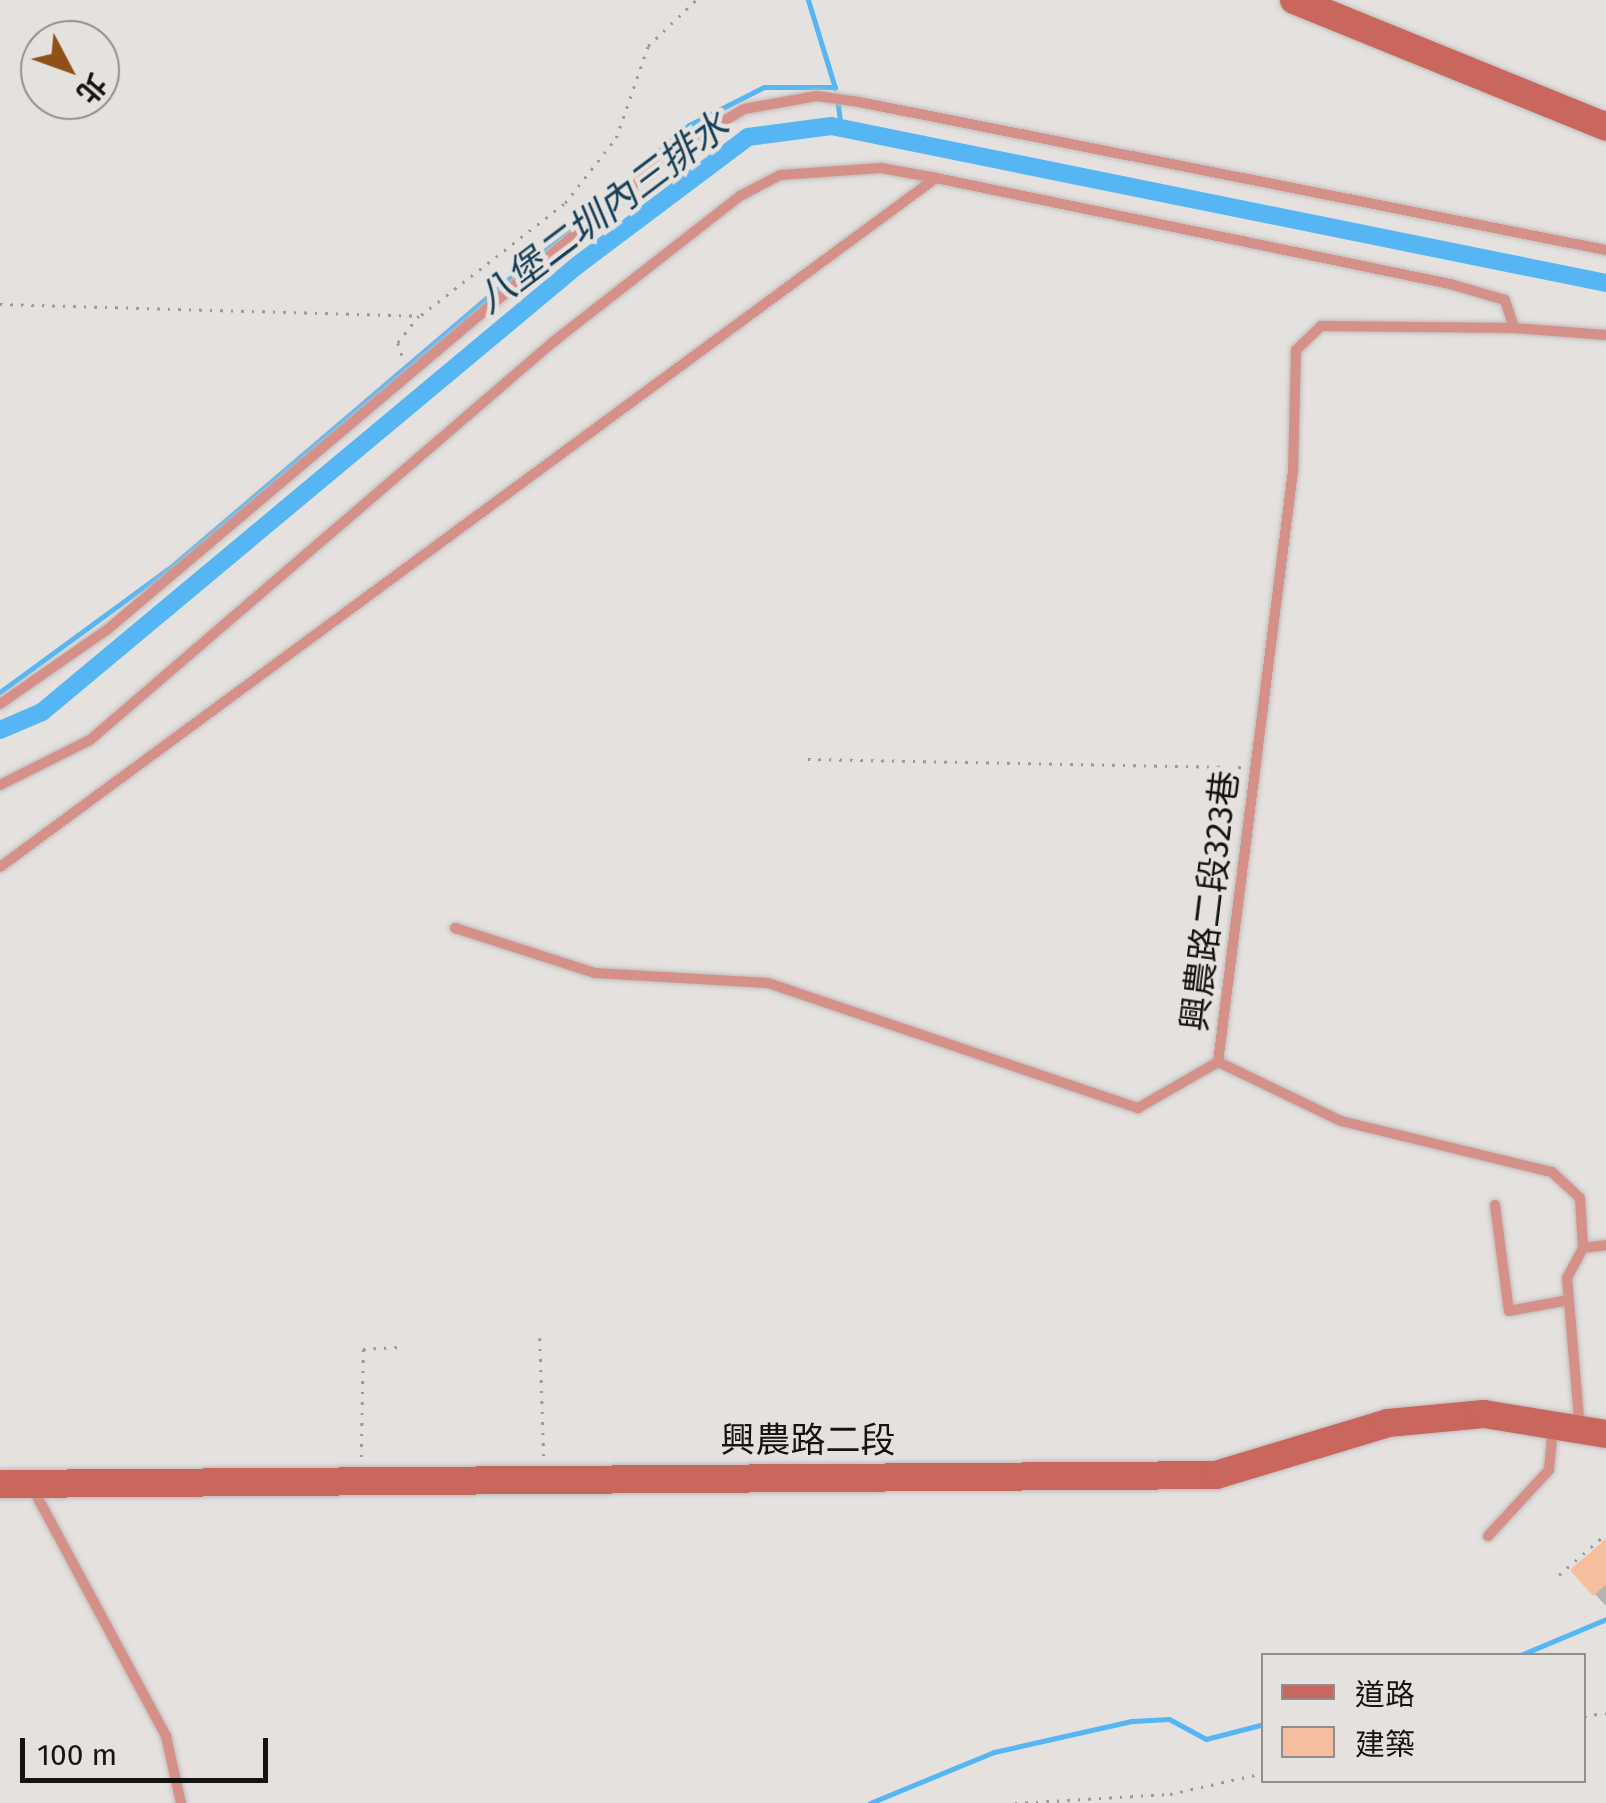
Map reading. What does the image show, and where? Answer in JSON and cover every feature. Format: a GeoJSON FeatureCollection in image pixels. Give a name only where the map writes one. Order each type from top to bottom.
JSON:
{"type":"FeatureCollection","features":[{"type":"Feature","properties":{"kind":"street"},"geometry":{"type":"LineString","coordinates":[[1294,0],[1606,126]]}},
{"type":"Feature","properties":{"kind":"street","name":"興農路二段"},"geometry":{"type":"LineString","coordinates":[[0,1484],[1216,1475],[1388,1423],[1484,1414],[1580,1430]]}},
{"type":"Feature","properties":{"kind":"lane"},"geometry":{"type":"LineString","coordinates":[[0,704],[108,628],[671,153],[778,100],[860,102],[1606,250]]}},
{"type":"Feature","properties":{"kind":"lane"},"geometry":{"type":"LineString","coordinates":[[0,785],[90,740],[553,342],[740,196],[780,175],[830,168],[936,178],[1450,284],[1505,300],[1514,328]]}},
{"type":"Feature","properties":{"kind":"lane"},"geometry":{"type":"LineString","coordinates":[[0,868],[936,178]]}},
{"type":"Feature","properties":{"kind":"lane","name":"興農路二段323巷"},"geometry":{"type":"LineString","coordinates":[[1488,1536],[1580,1430],[1567,1278],[1583,1248],[1580,1198],[1552,1172],[1342,1121],[1218,1062],[1293,471],[1296,350],[1321,326],[1514,328],[1606,335]]}},
{"type":"Feature","properties":{"kind":"lane"},"geometry":{"type":"LineString","coordinates":[[455,928],[595,973],[768,983],[1138,1108],[1218,1062]]}},
{"type":"Feature","properties":{"kind":"lane"},"geometry":{"type":"LineString","coordinates":[[1495,1205],[1509,1311],[1568,1300]]}},
{"type":"Feature","properties":{"kind":"lane"},"geometry":{"type":"LineString","coordinates":[[1583,1248],[1606,1245]]}},
{"type":"Feature","properties":{"kind":"lane"},"geometry":{"type":"LineString","coordinates":[[30,1484],[166,1736],[182,1803]]}},
{"type":"Feature","properties":{"kind":"path"},"geometry":{"type":"LineString","coordinates":[[408,376],[398,343],[419,316],[565,203],[616,138],[648,46],[696,0]]}},
{"type":"Feature","properties":{"kind":"path"},"geometry":{"type":"LineString","coordinates":[[0,304],[419,316]]}},
{"type":"Feature","properties":{"kind":"path"},"geometry":{"type":"LineString","coordinates":[[808,758],[1254,767]]}},
{"type":"Feature","properties":{"kind":"path"},"geometry":{"type":"LineString","coordinates":[[540,1338],[544,1479]]}},
{"type":"Feature","properties":{"kind":"path"},"geometry":{"type":"LineString","coordinates":[[360,1480],[364,1349],[398,1347]]}},
{"type":"Feature","properties":{"kind":"path"},"geometry":{"type":"LineString","coordinates":[[1559,1575],[1606,1534]]}},
{"type":"Feature","properties":{"kind":"path"},"geometry":{"type":"LineString","coordinates":[[1015,1803],[1170,1794],[1261,1774]]}},
{"type":"Feature","properties":{"kind":"building"},"geometry":{"type":"Polygon","coordinates":[[[1606,1539],[1606,1585],[1593,1596],[1570,1570],[1606,1539]]]}},
{"type":"Feature","properties":{"kind":"waterway"},"geometry":{"type":"LineString","coordinates":[[808,0],[835,88]]}},
{"type":"Feature","properties":{"kind":"waterway"},"geometry":{"type":"LineString","coordinates":[[0,692],[171,567],[689,125],[764,87],[835,87]]}},
{"type":"Feature","properties":{"kind":"waterway"},"geometry":{"type":"LineString","coordinates":[[837,99],[841,128]]}},
{"type":"Feature","properties":{"kind":"waterway","name":"八堡二圳內三排水"},"geometry":{"type":"LineString","coordinates":[[0,730],[42,712],[579,264],[748,137],[831,126],[1606,283]]}},
{"type":"Feature","properties":{"kind":"waterway"},"geometry":{"type":"LineString","coordinates":[[1525,1653],[1606,1619]]}},
{"type":"Feature","properties":{"kind":"waterway"},"geometry":{"type":"LineString","coordinates":[[870,1803],[994,1752],[1132,1721],[1169,1719],[1206,1739],[1261,1725]]}}]}
